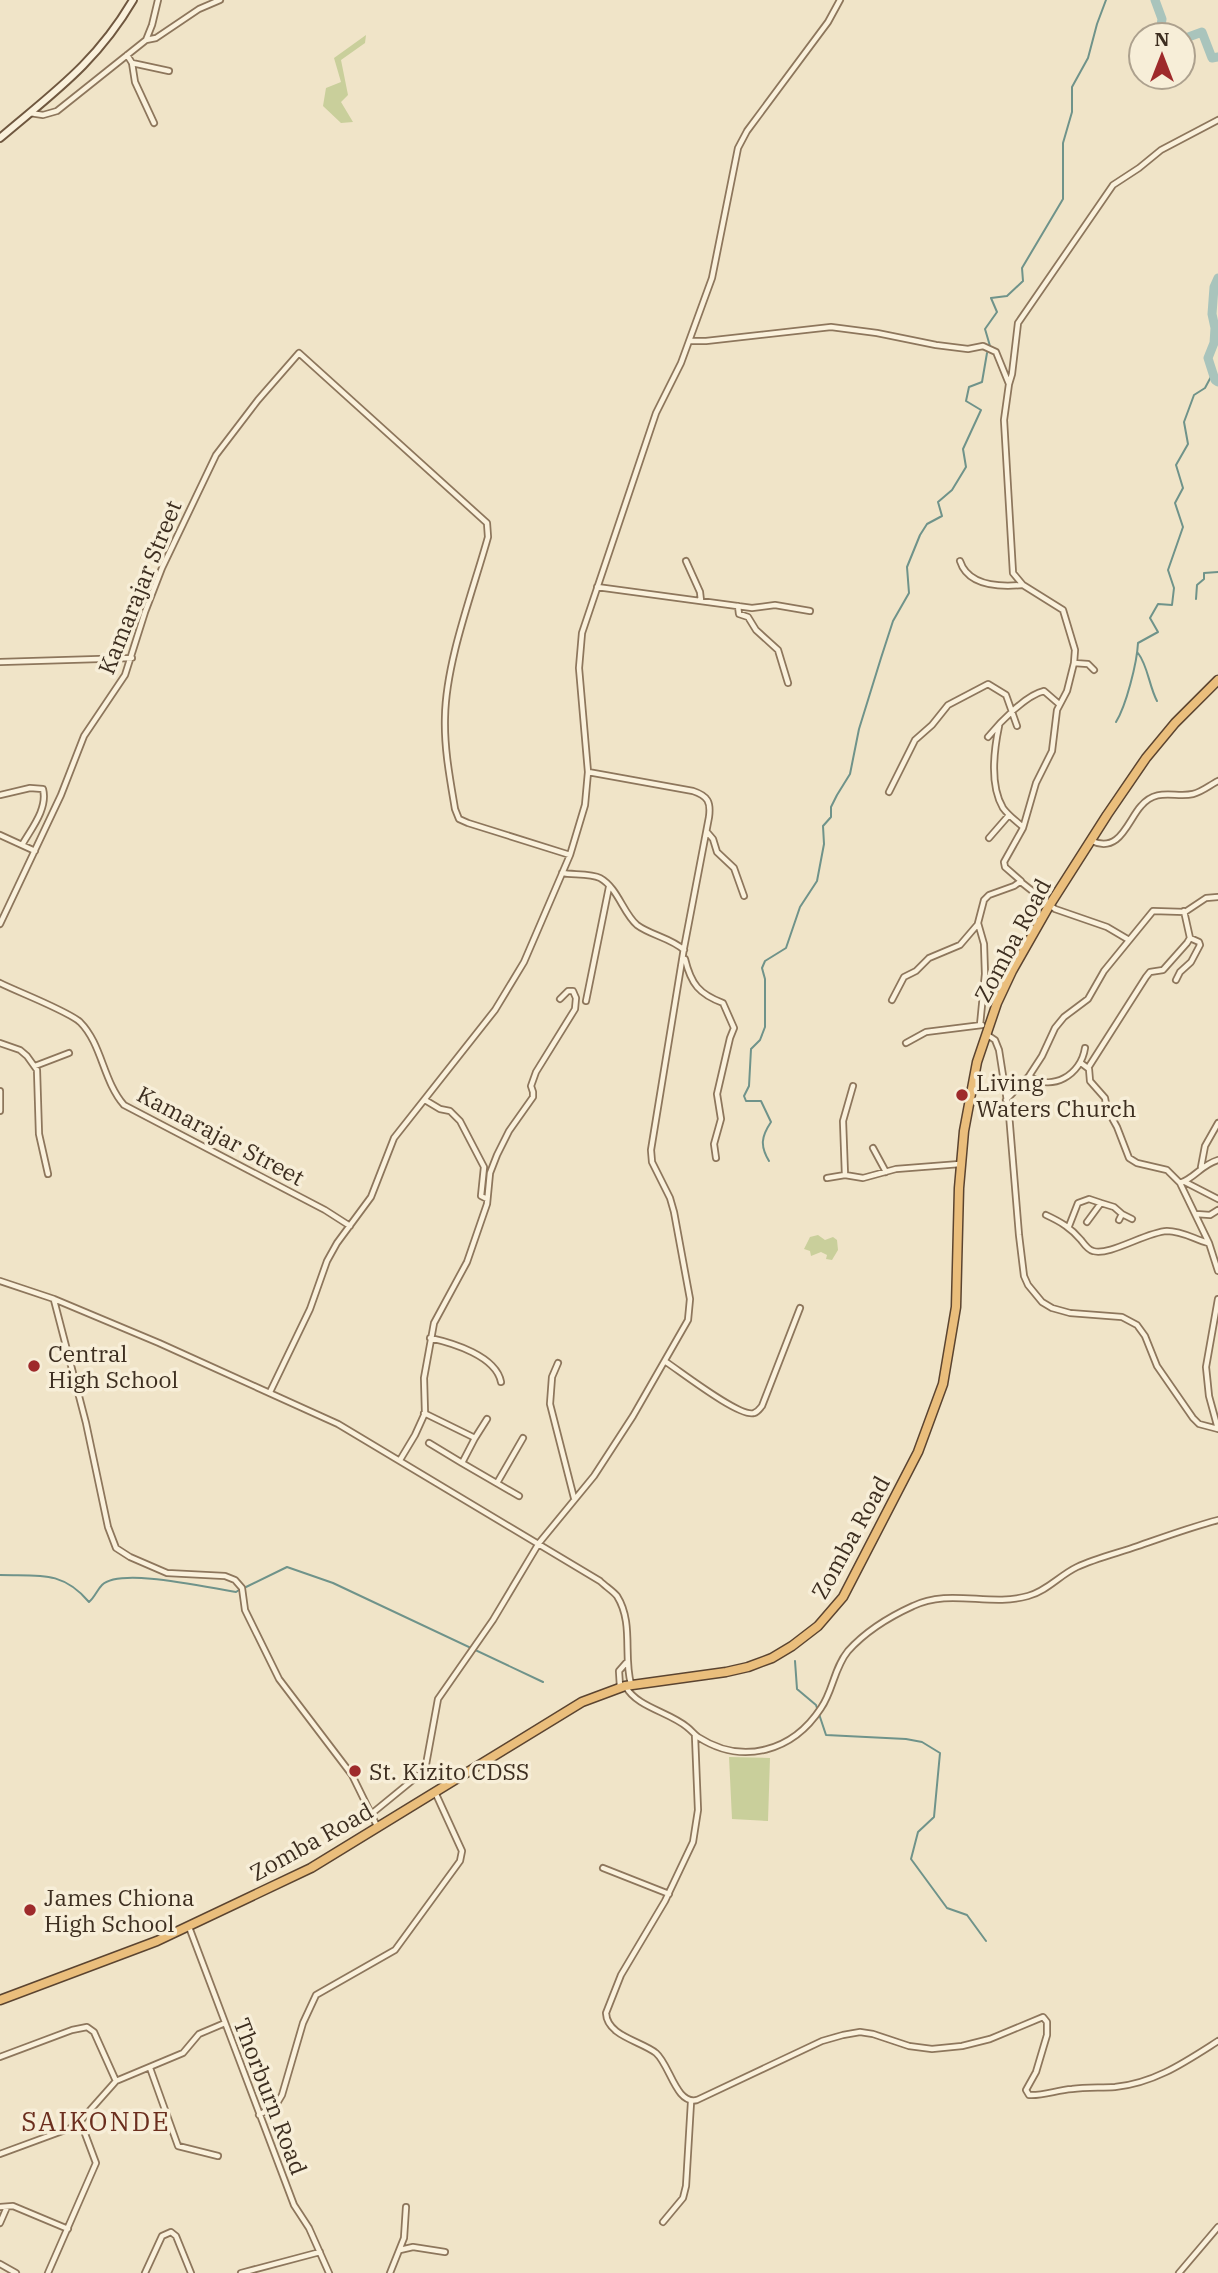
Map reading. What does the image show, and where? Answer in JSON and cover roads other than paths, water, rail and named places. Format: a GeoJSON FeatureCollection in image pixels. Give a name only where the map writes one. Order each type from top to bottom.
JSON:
{"type":"FeatureCollection","features":[{"type":"Feature","properties":{"kind":"highway","name":"Zomba Road"},"geometry":{"type":"LineString","coordinates":[[0,2000],[189,1927],[311,1868],[582,1702],[625,1686],[748,1667],[772,1658],[818,1626],[842,1597],[918,1452],[943,1384],[956,1307],[960,1164],[969,1101],[986,1034],[985,1025],[1049,906],[1107,815],[1175,723],[1218,680]]}},
{"type":"Feature","properties":{"kind":"main road"},"geometry":{"type":"LineString","coordinates":[[0,138],[71,80],[108,38],[133,0]]}},
{"type":"Feature","properties":{"kind":"street"},"geometry":{"type":"LineString","coordinates":[[30,113],[43,116],[57,111],[145,40],[158,0]]}},
{"type":"Feature","properties":{"kind":"street"},"geometry":{"type":"LineString","coordinates":[[145,40],[156,38],[199,9],[220,0]]}},
{"type":"Feature","properties":{"kind":"street"},"geometry":{"type":"LineString","coordinates":[[270,1392],[310,1309],[327,1261],[371,1197],[394,1138],[495,1010],[509,988],[524,962],[570,855],[585,804],[588,772],[579,668],[580,646],[597,587],[656,413],[690,341],[712,278],[738,148],[747,131],[828,22],[840,0]]}},
{"type":"Feature","properties":{"kind":"street"},"geometry":{"type":"LineString","coordinates":[[127,55],[132,63],[135,82],[155,123]]}},
{"type":"Feature","properties":{"kind":"street"},"geometry":{"type":"LineString","coordinates":[[132,63],[169,71]]}},
{"type":"Feature","properties":{"kind":"street"},"geometry":{"type":"LineString","coordinates":[[1129,940],[1107,927],[1049,906],[1020,882],[1021,879],[1007,870],[1004,864],[1023,828],[1036,783],[1052,751],[1059,704],[1067,691],[1075,650],[1063,610],[1023,585],[1013,573],[1004,420],[1018,323],[1113,185],[1161,150],[1218,120]]}},
{"type":"Feature","properties":{"kind":"street"},"geometry":{"type":"LineString","coordinates":[[690,341],[831,327],[936,345],[968,349],[983,346],[997,354],[1009,384]]}},
{"type":"Feature","properties":{"kind":"street","name":"Kamarajar Street"},"geometry":{"type":"LineString","coordinates":[[0,924],[61,795],[84,736],[125,675],[160,572],[216,454],[299,353],[487,523],[488,537],[456,649],[446,697],[445,735],[457,814],[459,819],[468,823],[570,855]]}},
{"type":"Feature","properties":{"kind":"street"},"geometry":{"type":"LineString","coordinates":[[686,561],[700,592],[701,601]]}},
{"type":"Feature","properties":{"kind":"street"},"geometry":{"type":"LineString","coordinates":[[960,561],[963,570],[983,583],[1023,585]]}},
{"type":"Feature","properties":{"kind":"street"},"geometry":{"type":"LineString","coordinates":[[597,587],[752,608],[775,606],[810,611]]}},
{"type":"Feature","properties":{"kind":"street"},"geometry":{"type":"LineString","coordinates":[[738,606],[739,614],[748,617],[756,630],[778,650],[788,683]]}},
{"type":"Feature","properties":{"kind":"street"},"geometry":{"type":"LineString","coordinates":[[0,662],[132,658]]}},
{"type":"Feature","properties":{"kind":"street"},"geometry":{"type":"LineString","coordinates":[[1074,663],[1088,664],[1094,670]]}},
{"type":"Feature","properties":{"kind":"street"},"geometry":{"type":"LineString","coordinates":[[889,792],[910,747],[948,705],[988,684],[1006,695],[1017,726]]}},
{"type":"Feature","properties":{"kind":"street"},"geometry":{"type":"LineString","coordinates":[[988,737],[1025,699],[1041,691],[1059,704]]}},
{"type":"Feature","properties":{"kind":"street"},"geometry":{"type":"LineString","coordinates":[[999,726],[996,737],[996,790],[1009,815],[1023,828]]}},
{"type":"Feature","properties":{"kind":"street"},"geometry":{"type":"LineString","coordinates":[[370,1815],[425,1770],[438,1699],[472,1651],[539,1543],[600,1467],[666,1362],[688,1320],[690,1299],[674,1212],[651,1159],[651,1144],[709,817],[709,802],[706,796],[699,793],[588,772]]}},
{"type":"Feature","properties":{"kind":"street"},"geometry":{"type":"LineString","coordinates":[[1092,841],[1107,843],[1119,837],[1128,828],[1139,807],[1150,800],[1169,793],[1192,794],[1218,781]]}},
{"type":"Feature","properties":{"kind":"street"},"geometry":{"type":"LineString","coordinates":[[0,795],[30,788],[43,789],[45,798],[37,821],[22,845]]}},
{"type":"Feature","properties":{"kind":"street"},"geometry":{"type":"LineString","coordinates":[[989,838],[1009,815]]}},
{"type":"Feature","properties":{"kind":"street"},"geometry":{"type":"LineString","coordinates":[[706,831],[713,839],[717,852],[734,868],[744,896]]}},
{"type":"Feature","properties":{"kind":"street"},"geometry":{"type":"LineString","coordinates":[[0,835],[35,851]]}},
{"type":"Feature","properties":{"kind":"street"},"geometry":{"type":"LineString","coordinates":[[562,873],[600,878],[636,924],[684,948]]}},
{"type":"Feature","properties":{"kind":"street"},"geometry":{"type":"LineString","coordinates":[[892,1000],[904,977],[916,971],[929,958],[960,945],[978,923],[983,903],[989,895],[1020,882]]}},
{"type":"Feature","properties":{"kind":"street"},"geometry":{"type":"LineString","coordinates":[[586,1001],[609,887]]}},
{"type":"Feature","properties":{"kind":"street"},"geometry":{"type":"LineString","coordinates":[[1006,1100],[1029,1076],[1053,1031],[1064,1017],[1088,999],[1104,971],[1153,911],[1185,912],[1206,898],[1218,897]]}},
{"type":"Feature","properties":{"kind":"street"},"geometry":{"type":"LineString","coordinates":[[1183,910],[1190,938]]}},
{"type":"Feature","properties":{"kind":"street"},"geometry":{"type":"LineString","coordinates":[[906,1043],[926,1032],[985,1025],[984,944],[978,923]]}},
{"type":"Feature","properties":{"kind":"street"},"geometry":{"type":"LineString","coordinates":[[1175,981],[1191,962],[1200,945],[1190,938]]}},
{"type":"Feature","properties":{"kind":"street"},"geometry":{"type":"LineString","coordinates":[[1088,1068],[1146,977],[1150,972],[1163,970],[1190,938]]}},
{"type":"Feature","properties":{"kind":"street"},"geometry":{"type":"LineString","coordinates":[[684,948],[685,961],[694,984],[705,996],[723,1003],[734,1028],[718,1094],[721,1119],[714,1144],[716,1158]]}},
{"type":"Feature","properties":{"kind":"street","name":"Kamarajar Street"},"geometry":{"type":"LineString","coordinates":[[0,983],[81,1023],[92,1040],[116,1096],[124,1105],[325,1210],[350,1226]]}},
{"type":"Feature","properties":{"kind":"street"},"geometry":{"type":"LineString","coordinates":[[400,1460],[424,1413],[424,1378],[429,1338],[434,1323],[467,1262],[487,1199],[490,1173],[509,1131],[534,1095],[531,1086],[536,1072],[575,1009],[576,998],[573,991],[568,991],[560,999]]}},
{"type":"Feature","properties":{"kind":"street"},"geometry":{"type":"LineString","coordinates":[[986,1034],[995,1040],[998,1047],[1024,1276],[1042,1303],[1070,1314],[1119,1317],[1137,1325],[1145,1336],[1157,1366],[1192,1418],[1199,1424],[1218,1429],[1209,1396],[1206,1367],[1218,1299]]}},
{"type":"Feature","properties":{"kind":"street"},"geometry":{"type":"LineString","coordinates":[[0,1043],[20,1050],[34,1066],[38,1079],[39,1134],[48,1174]]}},
{"type":"Feature","properties":{"kind":"street"},"geometry":{"type":"LineString","coordinates":[[1029,1076],[1039,1082],[1055,1082],[1064,1078],[1081,1063],[1085,1048]]}},
{"type":"Feature","properties":{"kind":"street"},"geometry":{"type":"LineString","coordinates":[[34,1066],[69,1053]]}},
{"type":"Feature","properties":{"kind":"street"},"geometry":{"type":"LineString","coordinates":[[1081,1063],[1088,1068],[1092,1084],[1105,1098],[1129,1158],[1137,1163],[1167,1171],[1218,1199]]}},
{"type":"Feature","properties":{"kind":"street"},"geometry":{"type":"LineString","coordinates":[[845,1175],[843,1121],[853,1086]]}},
{"type":"Feature","properties":{"kind":"street"},"geometry":{"type":"LineString","coordinates":[[0,1091],[0,1111]]}},
{"type":"Feature","properties":{"kind":"street"},"geometry":{"type":"LineString","coordinates":[[425,1100],[440,1109],[450,1111],[460,1121],[484,1167],[481,1196],[487,1199]]}},
{"type":"Feature","properties":{"kind":"street"},"geometry":{"type":"LineString","coordinates":[[1200,1167],[1205,1146],[1218,1123]]}},
{"type":"Feature","properties":{"kind":"street"},"geometry":{"type":"LineString","coordinates":[[873,1148],[886,1172]]}},
{"type":"Feature","properties":{"kind":"street"},"geometry":{"type":"LineString","coordinates":[[1183,1182],[1200,1167],[1218,1160]]}},
{"type":"Feature","properties":{"kind":"street"},"geometry":{"type":"LineString","coordinates":[[827,1178],[845,1175],[863,1178],[930,1165],[960,1164]]}},
{"type":"Feature","properties":{"kind":"street"},"geometry":{"type":"LineString","coordinates":[[1183,1182],[1218,1271]]}},
{"type":"Feature","properties":{"kind":"street"},"geometry":{"type":"LineString","coordinates":[[1069,1226],[1078,1203],[1089,1199],[1114,1207],[1132,1219]]}},
{"type":"Feature","properties":{"kind":"street"},"geometry":{"type":"LineString","coordinates":[[1087,1222],[1101,1203]]}},
{"type":"Feature","properties":{"kind":"street"},"geometry":{"type":"LineString","coordinates":[[1196,1214],[1210,1215],[1218,1210]]}},
{"type":"Feature","properties":{"kind":"street"},"geometry":{"type":"LineString","coordinates":[[1119,1220],[1122,1214]]}},
{"type":"Feature","properties":{"kind":"street"},"geometry":{"type":"LineString","coordinates":[[1046,1215],[1069,1226],[1094,1252],[1166,1231],[1179,1232],[1194,1240],[1209,1243]]}},
{"type":"Feature","properties":{"kind":"street"},"geometry":{"type":"LineString","coordinates":[[0,1281],[54,1299],[338,1424],[600,1581],[616,1595],[626,1618],[625,1686]]}},
{"type":"Feature","properties":{"kind":"street"},"geometry":{"type":"LineString","coordinates":[[54,1299],[86,1423],[108,1527],[116,1548],[167,1573],[225,1576],[235,1580],[242,1591],[245,1610],[279,1679],[352,1775],[377,1827]]}},
{"type":"Feature","properties":{"kind":"street"},"geometry":{"type":"LineString","coordinates":[[666,1362],[729,1404],[749,1414],[755,1413],[762,1406],[800,1308]]}},
{"type":"Feature","properties":{"kind":"street"},"geometry":{"type":"LineString","coordinates":[[429,1338],[466,1348],[494,1367],[501,1382]]}},
{"type":"Feature","properties":{"kind":"street"},"geometry":{"type":"LineString","coordinates":[[558,1363],[550,1389],[551,1413],[574,1499]]}},
{"type":"Feature","properties":{"kind":"street"},"geometry":{"type":"LineString","coordinates":[[424,1413],[475,1438]]}},
{"type":"Feature","properties":{"kind":"street"},"geometry":{"type":"LineString","coordinates":[[462,1463],[487,1419]]}},
{"type":"Feature","properties":{"kind":"street"},"geometry":{"type":"LineString","coordinates":[[497,1483],[523,1437]]}},
{"type":"Feature","properties":{"kind":"street"},"geometry":{"type":"LineString","coordinates":[[429,1443],[519,1496]]}},
{"type":"Feature","properties":{"kind":"street"},"geometry":{"type":"LineString","coordinates":[[627,1663],[619,1671],[625,1686],[635,1698],[683,1724],[695,1736],[714,1746],[753,1754],[781,1745],[804,1730],[821,1710],[836,1671],[848,1652],[869,1633],[914,1605],[949,1597],[1025,1597],[1037,1593],[1082,1565],[1218,1520]]}},
{"type":"Feature","properties":{"kind":"street"},"geometry":{"type":"LineString","coordinates":[[691,2102],[680,2094],[657,2054],[619,2032],[611,2026],[606,2017],[621,1975],[669,1894],[691,1848],[697,1824],[695,1736]]}},
{"type":"Feature","properties":{"kind":"street"},"geometry":{"type":"LineString","coordinates":[[259,2115],[276,2105],[282,2095],[303,2023],[316,1995],[395,1950],[460,1861],[462,1851],[435,1791]]}},
{"type":"Feature","properties":{"kind":"street"},"geometry":{"type":"LineString","coordinates":[[603,1868],[669,1894]]}},
{"type":"Feature","properties":{"kind":"street","name":"Thorburn Road"},"geometry":{"type":"LineString","coordinates":[[189,1927],[296,2209],[309,2228],[329,2273]]}},
{"type":"Feature","properties":{"kind":"street"},"geometry":{"type":"LineString","coordinates":[[691,2102],[822,2041],[860,2032],[909,2046],[932,2049],[962,2046],[990,2039],[1043,2017],[1047,2022],[1047,2035],[1037,2072],[1026,2090],[1029,2095],[1035,2096],[1068,2089],[1111,2087],[1146,2080],[1179,2067],[1218,2041]]}},
{"type":"Feature","properties":{"kind":"street"},"geometry":{"type":"LineString","coordinates":[[0,2154],[76,2126],[116,2081],[183,2053],[199,2034],[225,2023]]}},
{"type":"Feature","properties":{"kind":"street"},"geometry":{"type":"LineString","coordinates":[[0,2057],[72,2030],[88,2027],[94,2032],[116,2081]]}},
{"type":"Feature","properties":{"kind":"street"},"geometry":{"type":"LineString","coordinates":[[150,2068],[178,2146],[218,2156]]}},
{"type":"Feature","properties":{"kind":"street"},"geometry":{"type":"LineString","coordinates":[[663,2222],[683,2198],[686,2186],[691,2102]]}},
{"type":"Feature","properties":{"kind":"street"},"geometry":{"type":"LineString","coordinates":[[48,2273],[96,2163],[85,2133],[76,2126]]}},
{"type":"Feature","properties":{"kind":"street"},"geometry":{"type":"LineString","coordinates":[[0,2207],[13,2206],[68,2229]]}},
{"type":"Feature","properties":{"kind":"street"},"geometry":{"type":"LineString","coordinates":[[0,2223],[7,2207]]}},
{"type":"Feature","properties":{"kind":"street"},"geometry":{"type":"LineString","coordinates":[[390,2273],[405,2229],[406,2207]]}},
{"type":"Feature","properties":{"kind":"street"},"geometry":{"type":"LineString","coordinates":[[1179,2273],[1218,2227]]}},
{"type":"Feature","properties":{"kind":"street"},"geometry":{"type":"LineString","coordinates":[[145,2273],[162,2236],[167,2232],[176,2236],[191,2273]]}},
{"type":"Feature","properties":{"kind":"street"},"geometry":{"type":"LineString","coordinates":[[399,2250],[413,2247],[445,2252]]}},
{"type":"Feature","properties":{"kind":"street"},"geometry":{"type":"LineString","coordinates":[[241,2273],[320,2252]]}},
{"type":"Feature","properties":{"kind":"street"},"geometry":{"type":"LineString","coordinates":[[0,2264],[16,2273]]}},
{"type":"Feature","properties":{"kind":"waterway"},"geometry":{"type":"LineString","coordinates":[[990,346],[985,329],[997,312],[991,298],[1007,296],[1023,281],[1022,268],[1063,199],[1063,143],[1072,112],[1072,87],[1088,58],[1106,0]]}},
{"type":"Feature","properties":{"kind":"waterway"},"geometry":{"type":"LineString","coordinates":[[1155,0],[1162,21]]}},
{"type":"Feature","properties":{"kind":"waterway"},"geometry":{"type":"LineString","coordinates":[[1197,34],[1202,32],[1212,58],[1218,57]]}},
{"type":"Feature","properties":{"kind":"waterway"},"geometry":{"type":"LineString","coordinates":[[1218,278],[1214,287],[1212,314],[1214,343],[1208,358],[1218,382]]}},
{"type":"Feature","properties":{"kind":"waterway"},"geometry":{"type":"LineString","coordinates":[[769,1161],[763,1142],[771,1122],[761,1101],[746,1101],[744,1096],[749,1086],[751,1049],[760,1040],[765,1027],[765,979],[762,968],[765,961],[786,948],[800,907],[817,881],[824,844],[823,826],[831,817],[831,807],[850,774],[859,729],[893,621],[909,593],[907,567],[927,524],[942,516],[938,502],[952,490],[966,467],[963,449],[981,410],[966,401],[969,387],[982,382],[987,353]]}},
{"type":"Feature","properties":{"kind":"waterway"},"geometry":{"type":"LineString","coordinates":[[1116,722],[1124,706],[1136,662],[1138,643],[1158,632],[1150,618],[1158,604],[1172,605],[1174,588],[1168,570],[1183,527],[1175,503],[1183,488],[1176,465],[1188,444],[1184,422],[1194,395],[1205,388],[1213,373]]}},
{"type":"Feature","properties":{"kind":"waterway"},"geometry":{"type":"LineString","coordinates":[[1196,599],[1197,585],[1204,579],[1204,573],[1218,572]]}},
{"type":"Feature","properties":{"kind":"waterway"},"geometry":{"type":"LineString","coordinates":[[1138,653],[1157,701]]}},
{"type":"Feature","properties":{"kind":"waterway"},"geometry":{"type":"LineString","coordinates":[[244,1588],[287,1567],[333,1583],[543,1682]]}},
{"type":"Feature","properties":{"kind":"waterway"},"geometry":{"type":"LineString","coordinates":[[0,1575],[38,1576],[59,1580],[69,1584],[89,1602],[102,1585],[112,1580],[127,1578],[166,1580],[236,1592],[239,1590]]}},
{"type":"Feature","properties":{"kind":"waterway"},"geometry":{"type":"LineString","coordinates":[[795,1661],[797,1689],[816,1705],[826,1735],[906,1739],[922,1742],[940,1753],[934,1817],[918,1832],[911,1859],[947,1908],[967,1915],[986,1941]]}},
{"type":"Feature","properties":{"kind":"place","name":"Living Waters Church"},"geometry":{"type":"Point","coordinates":[962,1095]}},
{"type":"Feature","properties":{"kind":"place","name":"Central High School"},"geometry":{"type":"Point","coordinates":[34,1366]}},
{"type":"Feature","properties":{"kind":"place","name":"St. Kizito CDSS"},"geometry":{"type":"Point","coordinates":[355,1771]}},
{"type":"Feature","properties":{"kind":"place","name":"James Chiona High School"},"geometry":{"type":"Point","coordinates":[30,1910]}},
{"type":"Feature","properties":{"kind":"district","name":"SAIKONDE"},"geometry":{"type":"Point","coordinates":[96,2121]}}]}
